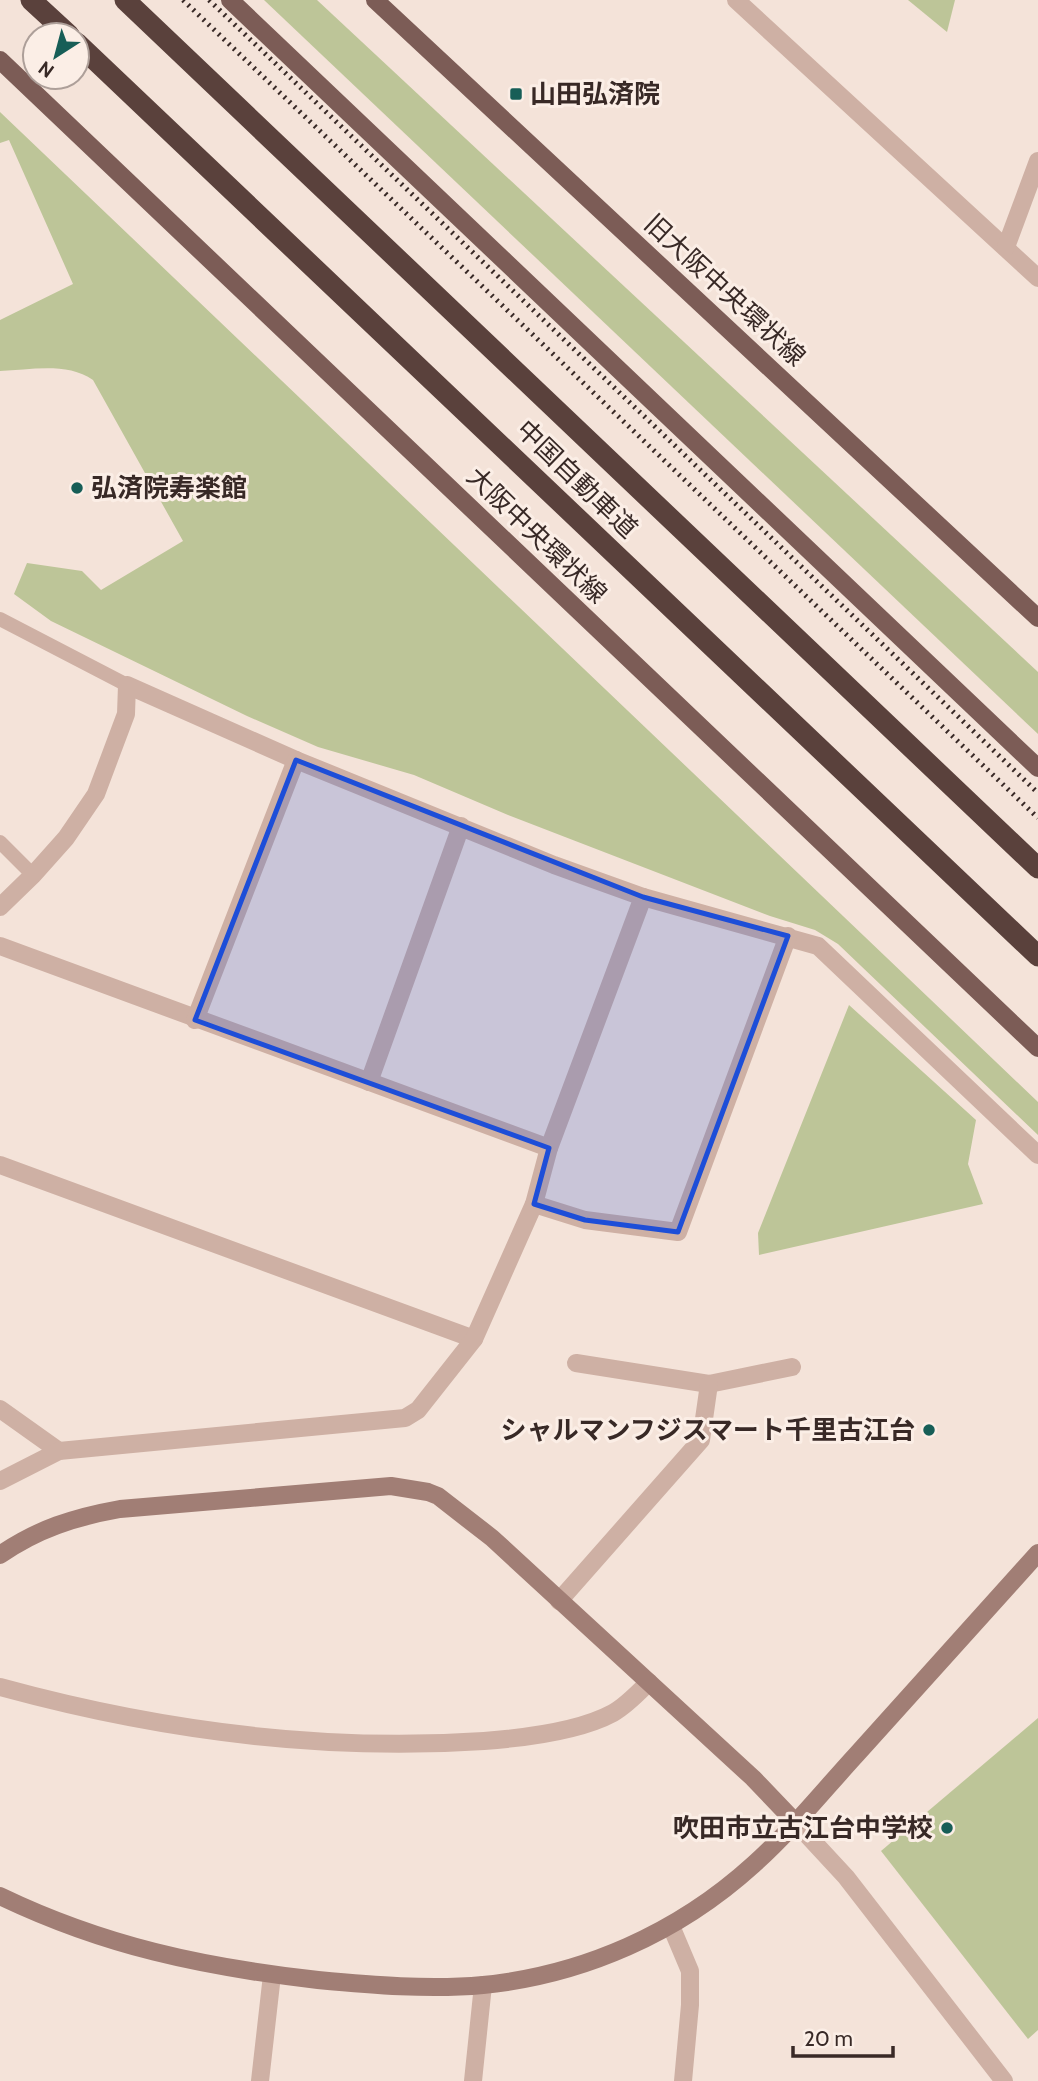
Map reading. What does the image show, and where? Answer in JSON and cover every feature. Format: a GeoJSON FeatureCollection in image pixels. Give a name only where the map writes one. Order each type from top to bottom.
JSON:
{"type":"FeatureCollection","features":[{"type":"Feature","properties":{"kind":"highway"},"geometry":{"type":"LineString","coordinates":[[32,0],[54,21]]}},
{"type":"Feature","properties":{"kind":"highway","name":"中国自動車道"},"geometry":{"type":"LineString","coordinates":[[125,0],[1038,868]]}},
{"type":"Feature","properties":{"kind":"highway","name":"中国自動車道"},"geometry":{"type":"LineString","coordinates":[[91,56],[1038,956]]}},
{"type":"Feature","properties":{"kind":"main road"},"geometry":{"type":"LineString","coordinates":[[230,0],[1038,768]]}},
{"type":"Feature","properties":{"kind":"main road","name":"旧大阪中央環状線"},"geometry":{"type":"LineString","coordinates":[[375,0],[1038,618]]}},
{"type":"Feature","properties":{"kind":"main road","name":"大阪中央環状線"},"geometry":{"type":"LineString","coordinates":[[0,60],[1038,1048]]}},
{"type":"Feature","properties":{"kind":"street"},"geometry":{"type":"LineString","coordinates":[[736,0],[1038,278]]}},
{"type":"Feature","properties":{"kind":"street"},"geometry":{"type":"LineString","coordinates":[[1006,247],[1038,160]]}},
{"type":"Feature","properties":{"kind":"street"},"geometry":{"type":"LineString","coordinates":[[0,907],[66,838],[96,794],[126,714],[127,685],[296,760],[554,864],[643,897],[818,946],[1038,1155]]}},
{"type":"Feature","properties":{"kind":"street"},"geometry":{"type":"LineString","coordinates":[[195,1020],[296,760]]}},
{"type":"Feature","properties":{"kind":"street"},"geometry":{"type":"LineString","coordinates":[[369,1082],[461,826]]}},
{"type":"Feature","properties":{"kind":"street"},"geometry":{"type":"LineString","coordinates":[[0,1481],[59,1451],[405,1418],[418,1410],[474,1339],[534,1204],[549,1149],[643,897]]}},
{"type":"Feature","properties":{"kind":"street"},"geometry":{"type":"LineString","coordinates":[[534,1204],[585,1220],[678,1232],[788,936]]}},
{"type":"Feature","properties":{"kind":"street"},"geometry":{"type":"LineString","coordinates":[[0,946],[549,1149]]}},
{"type":"Feature","properties":{"kind":"street"},"geometry":{"type":"LineString","coordinates":[[0,1165],[474,1339]]}},
{"type":"Feature","properties":{"kind":"street"},"geometry":{"type":"LineString","coordinates":[[576,1363],[709,1384],[792,1367]]}},
{"type":"Feature","properties":{"kind":"street"},"geometry":{"type":"LineString","coordinates":[[559,1601],[701,1440],[709,1384]]}},
{"type":"Feature","properties":{"kind":"street"},"geometry":{"type":"LineString","coordinates":[[0,1409],[59,1451]]}},
{"type":"Feature","properties":{"kind":"street"},"geometry":{"type":"LineString","coordinates":[[0,1555],[46,1528],[87,1515],[120,1509],[391,1486],[438,1496],[492,1538],[753,1778],[846,1877],[1004,2081]]}},
{"type":"Feature","properties":{"kind":"street"},"geometry":{"type":"LineString","coordinates":[[0,1896],[75,1928],[140,1950],[272,1975],[430,1987],[483,1985],[550,1973],[580,1964],[617,1951],[671,1926],[745,1872],[796,1823],[1038,1553]]}},
{"type":"Feature","properties":{"kind":"street"},"geometry":{"type":"LineString","coordinates":[[0,1687],[117,1715],[193,1728],[340,1743],[400,1745],[504,1740],[566,1728],[611,1714],[649,1682]]}},
{"type":"Feature","properties":{"kind":"street"},"geometry":{"type":"LineString","coordinates":[[671,1926],[690,1971],[691,1998],[683,2081]]}},
{"type":"Feature","properties":{"kind":"street"},"geometry":{"type":"LineString","coordinates":[[260,2081],[272,1975]]}},
{"type":"Feature","properties":{"kind":"street"},"geometry":{"type":"LineString","coordinates":[[473,2081],[483,1985]]}},
{"type":"Feature","properties":{"kind":"lane"},"geometry":{"type":"LineString","coordinates":[[0,619],[127,685]]}},
{"type":"Feature","properties":{"kind":"lane"},"geometry":{"type":"LineString","coordinates":[[0,842],[33,875]]}},
{"type":"Feature","properties":{"kind":"highlighted area"},"geometry":{"type":"Polygon","coordinates":[[[296,760],[643,897],[788,936],[678,1232],[585,1220],[534,1204],[549,1148],[195,1020],[296,760]]]}},
{"type":"Feature","properties":{"kind":"green space"},"geometry":{"type":"Polygon","coordinates":[[[264,0],[317,0],[1038,672],[1038,734],[264,0]]]}},
{"type":"Feature","properties":{"kind":"green space"},"geometry":{"type":"Polygon","coordinates":[[[908,0],[955,0],[947,32],[908,0]]]}},
{"type":"Feature","properties":{"kind":"green space"},"geometry":{"type":"Polygon","coordinates":[[[0,112],[1038,1102],[1038,1135],[838,944],[815,930],[770,916],[508,815],[414,775],[318,747],[247,716],[51,621],[14,594],[27,563],[82,571],[101,590],[183,541],[93,380],[83,374],[60,369],[0,371],[0,320],[73,284],[9,140],[0,143],[0,112]]]}},
{"type":"Feature","properties":{"kind":"green space"},"geometry":{"type":"Polygon","coordinates":[[[849,1005],[976,1120],[968,1164],[983,1204],[759,1255],[758,1233],[849,1005]]]}},
{"type":"Feature","properties":{"kind":"green space"},"geometry":{"type":"Polygon","coordinates":[[[1038,1718],[1038,2030],[1028,2039],[881,1851],[1038,1718]]]}},
{"type":"Feature","properties":{"kind":"railway"},"geometry":{"type":"LineString","coordinates":[[183,0],[1038,818]]}},
{"type":"Feature","properties":{"kind":"railway"},"geometry":{"type":"LineString","coordinates":[[209,0],[1038,793]]}},
{"type":"Feature","properties":{"kind":"place","name":"山田弘済院"},"geometry":{"type":"Point","coordinates":[516,94]}},
{"type":"Feature","properties":{"kind":"place","name":"弘済院寿楽館"},"geometry":{"type":"Point","coordinates":[77,488]}},
{"type":"Feature","properties":{"kind":"place","name":"シャルマンフジスマート千里古江台"},"geometry":{"type":"Point","coordinates":[929,1430]}},
{"type":"Feature","properties":{"kind":"place","name":"吹田市立古江台中学校"},"geometry":{"type":"Point","coordinates":[947,1828]}}]}
